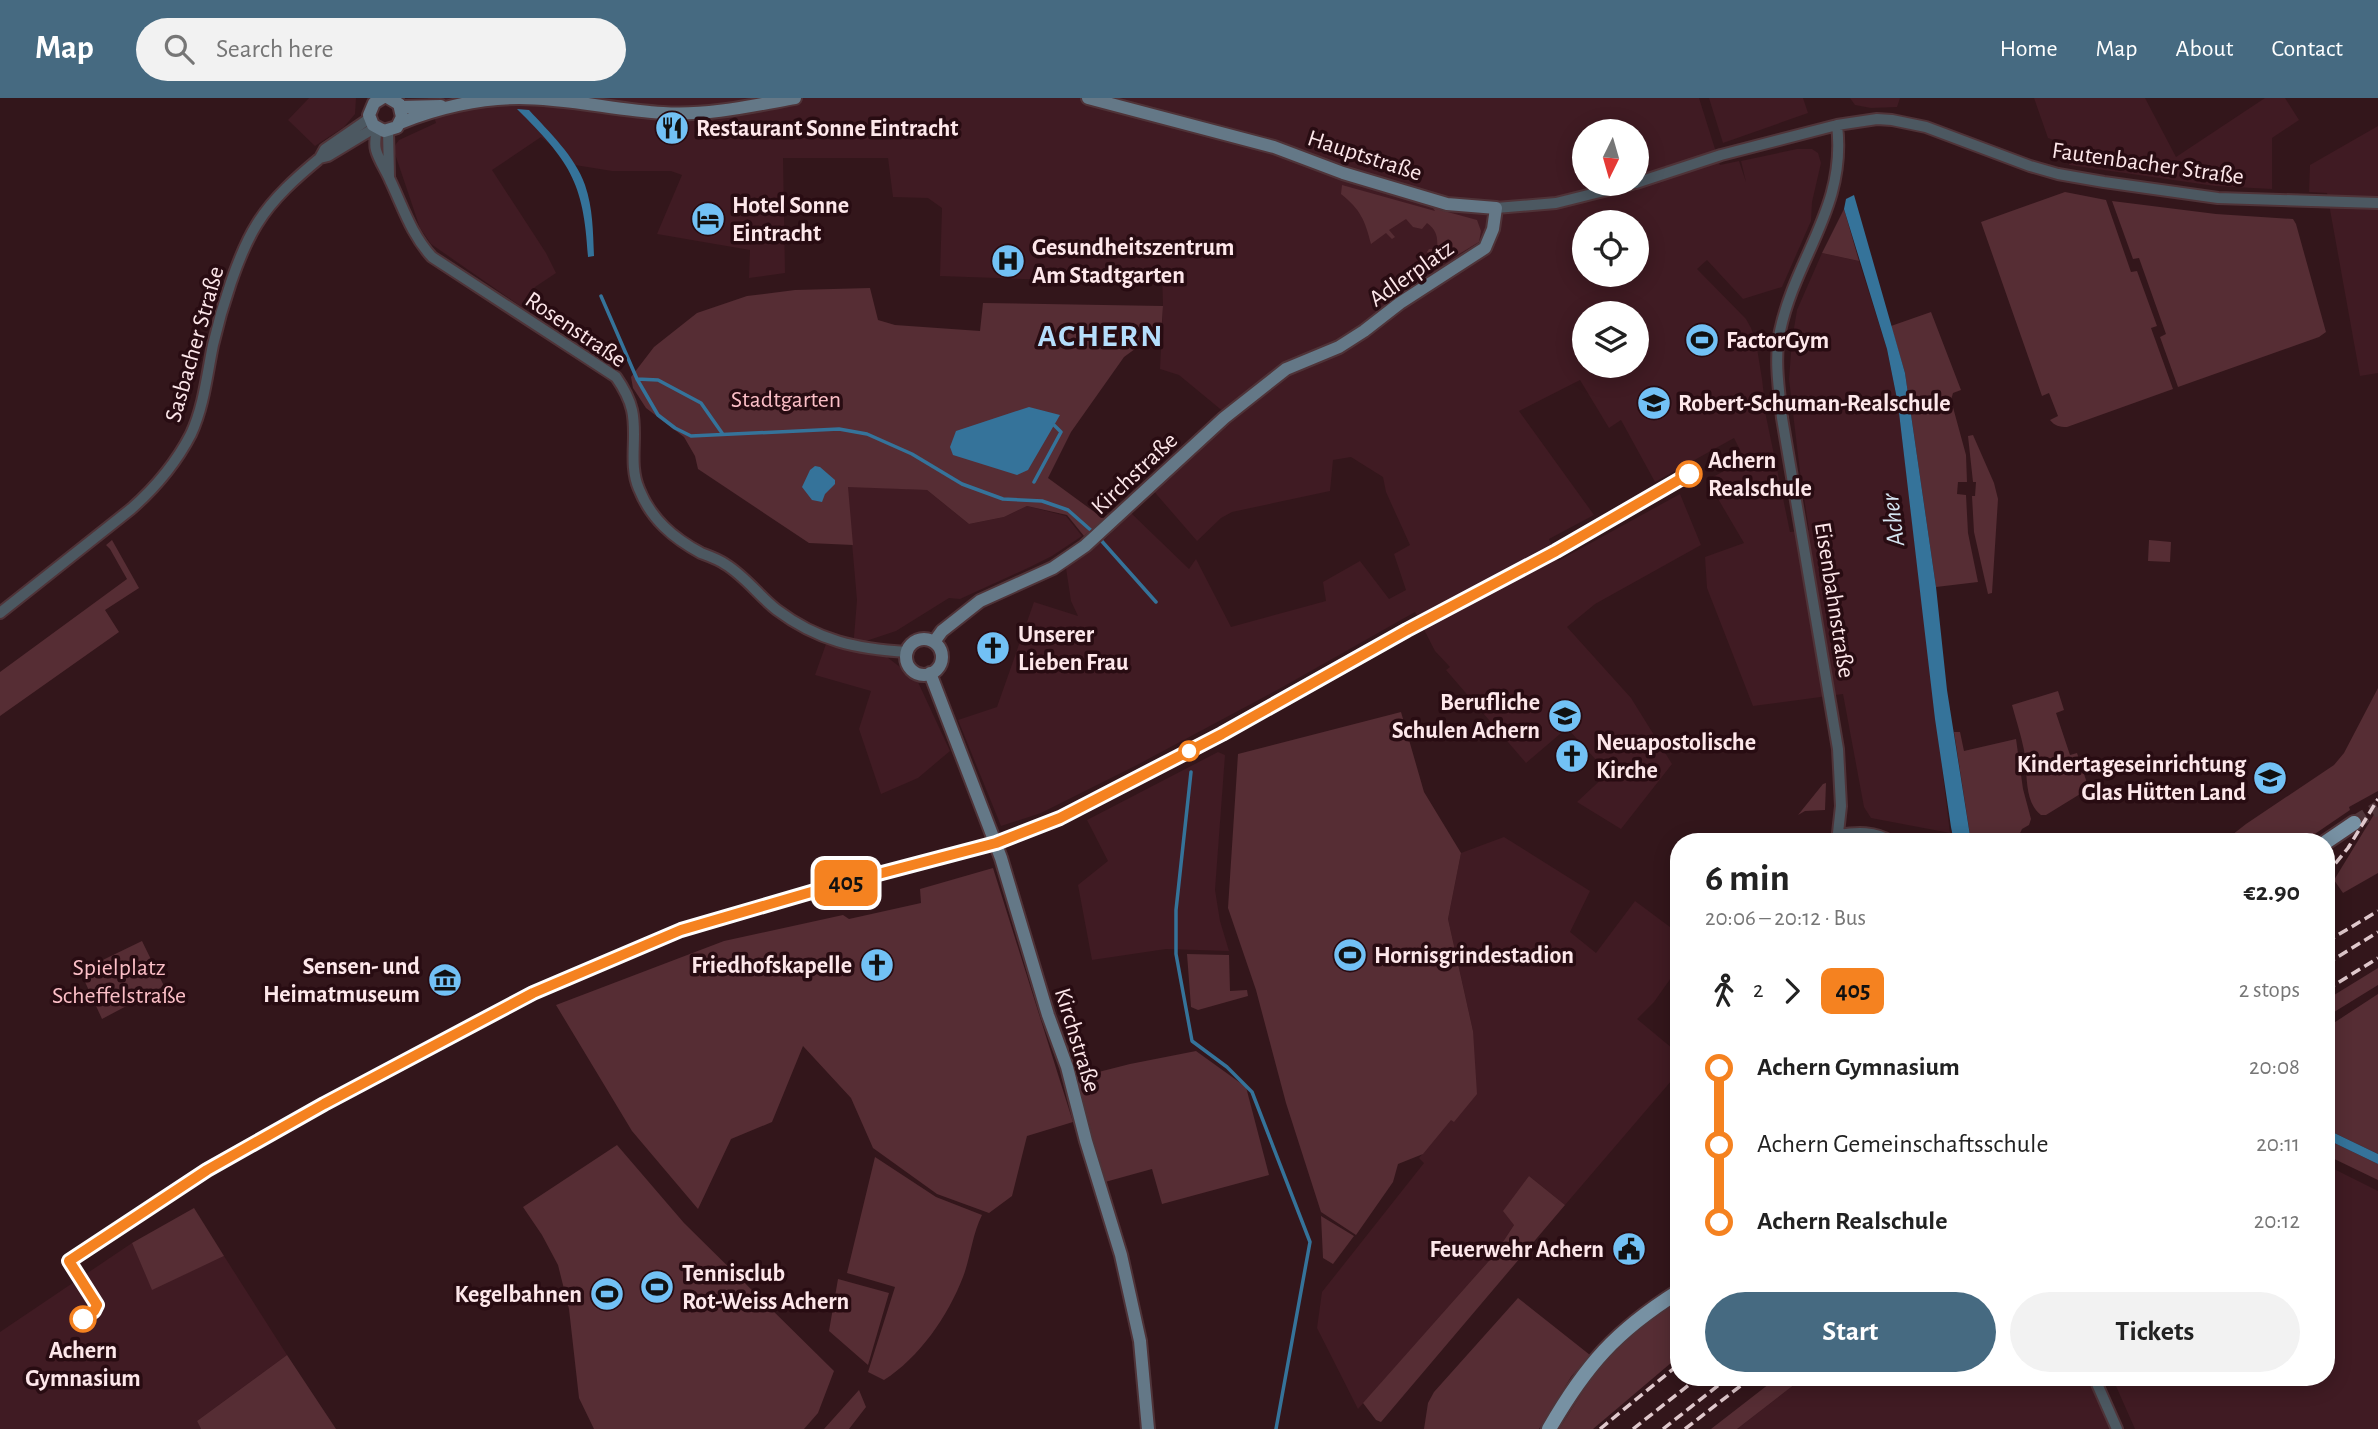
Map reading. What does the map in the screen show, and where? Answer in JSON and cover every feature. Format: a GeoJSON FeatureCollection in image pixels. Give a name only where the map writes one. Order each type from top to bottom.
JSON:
{"type":"FeatureCollection","features":[{"type":"Feature","properties":{"kind":"main road"},"geometry":{"type":"LineString","coordinates":[[389,98],[396,101],[400,107],[400,123]]}},
{"type":"Feature","properties":{"kind":"main road"},"geometry":{"type":"LineString","coordinates":[[400,107],[451,107],[518,98],[688,114],[795,98]]}},
{"type":"Feature","properties":{"kind":"main road","name":"Hauptstraße"},"geometry":{"type":"LineString","coordinates":[[1088,98],[1274,147],[1343,173],[1447,204],[1496,208]]}},
{"type":"Feature","properties":{"kind":"main road"},"geometry":{"type":"LineString","coordinates":[[376,100],[370,108],[378,126],[400,123],[451,107]]}},
{"type":"Feature","properties":{"kind":"main road","name":"Adlerplatz"},"geometry":{"type":"LineString","coordinates":[[1325,353],[1364,331],[1400,303],[1485,248],[1493,229],[1496,208]]}},
{"type":"Feature","properties":{"kind":"main road","name":"Kirchstraße"},"geometry":{"type":"LineString","coordinates":[[934,642],[942,631],[980,601],[1053,568],[1089,543],[1175,462],[1260,388],[1286,369],[1325,353]]}},
{"type":"Feature","properties":{"kind":"main road"},"geometry":{"type":"LineString","coordinates":[[925,639],[934,642],[940,648],[942,657],[937,669],[920,674],[912,669],[907,661],[907,652],[916,641],[925,639]]}},
{"type":"Feature","properties":{"kind":"main road","name":"Kirchstraße"},"geometry":{"type":"LineString","coordinates":[[930,673],[1001,858],[1048,1015],[1067,1067],[1086,1141],[1121,1255],[1140,1340],[1148,1429]]}},
{"type":"Feature","properties":{"kind":"main road"},"geometry":{"type":"LineString","coordinates":[[2335,836],[2354,823]]}},
{"type":"Feature","properties":{"kind":"main road"},"geometry":{"type":"LineString","coordinates":[[1549,1429],[1600,1353],[1648,1311],[1670,1297]]}},
{"type":"Feature","properties":{"kind":"street","name":"Fautenbacher Straße"},"geometry":{"type":"LineString","coordinates":[[1837,125],[1877,120],[1912,124],[1945,133],[2058,174],[2177,193],[2218,198],[2378,203]]}},
{"type":"Feature","properties":{"kind":"street","name":"Hauptstraße"},"geometry":{"type":"LineString","coordinates":[[1649,178],[1720,155],[1837,125]]}},
{"type":"Feature","properties":{"kind":"street","name":"Eisenbahnstraße"},"geometry":{"type":"LineString","coordinates":[[1837,125],[1838,160],[1835,186],[1826,215],[1788,301],[1778,340],[1778,367],[1785,435],[1838,749],[1841,833]]}},
{"type":"Feature","properties":{"kind":"street","name":"Sasbacher Straße"},"geometry":{"type":"LineString","coordinates":[[320,158],[328,156],[378,126]]}},
{"type":"Feature","properties":{"kind":"street","name":"Sasbacher Straße"},"geometry":{"type":"LineString","coordinates":[[0,613],[131,509],[173,464],[192,432],[214,342],[245,247],[257,224],[271,204],[320,158],[324,149],[378,126]]}},
{"type":"Feature","properties":{"kind":"street"},"geometry":{"type":"LineString","coordinates":[[354,140],[375,148],[378,126]]}},
{"type":"Feature","properties":{"kind":"street","name":"Rosenstraße"},"geometry":{"type":"LineString","coordinates":[[378,126],[389,176]]}},
{"type":"Feature","properties":{"kind":"street","name":"Rosenstraße"},"geometry":{"type":"LineString","coordinates":[[375,148],[411,229],[419,244],[432,257],[616,377],[628,395],[633,411],[635,480],[648,508],[675,538],[724,562],[777,610],[813,632],[859,648],[907,652]]}},
{"type":"Feature","properties":{"kind":"street","name":"Hauptstraße"},"geometry":{"type":"LineString","coordinates":[[1496,208],[1556,203],[1583,196]]}},
{"type":"Feature","properties":{"kind":"street"},"geometry":{"type":"LineString","coordinates":[[2098,1386],[2117,1429]]}},
{"type":"Feature","properties":{"kind":"shaded area"},"geometry":{"type":"Polygon","coordinates":[[[309,98],[356,98],[355,114],[344,127],[315,146],[288,120],[309,98]]]}},
{"type":"Feature","properties":{"kind":"shaded area"},"geometry":{"type":"Polygon","coordinates":[[[428,98],[1699,98],[1720,165],[1739,161],[1746,182],[1741,161],[1797,149],[1812,149],[1818,153],[1821,163],[1812,202],[1811,221],[1782,287],[1743,299],[1707,260],[1697,269],[1746,319],[1756,342],[1762,397],[1790,532],[1809,530],[1789,379],[1797,310],[1822,253],[1859,261],[1887,349],[1898,404],[1950,833],[1871,818],[1864,807],[1843,694],[1753,706],[1707,588],[1705,557],[1744,543],[1707,480],[1745,460],[1734,438],[1655,482],[1621,420],[1609,428],[1580,380],[1519,411],[1594,515],[1549,539],[1558,561],[1680,494],[1701,545],[1595,604],[1567,627],[1631,698],[1672,764],[1621,829],[1577,802],[1608,773],[1567,728],[1526,763],[1446,670],[1450,667],[1435,651],[1415,612],[1137,765],[1041,813],[1001,826],[958,720],[997,707],[1034,602],[1078,616],[1071,601],[1066,568],[1106,538],[1131,513],[1189,569],[1196,559],[1231,627],[1326,601],[1323,582],[1360,561],[1389,599],[1406,590],[1394,554],[1410,545],[1386,492],[1383,477],[1351,457],[1333,460],[1330,491],[1232,512],[1221,518],[1197,541],[1151,488],[1225,413],[1179,375],[1160,369],[1162,272],[1158,280],[1111,282],[940,276],[942,208],[928,198],[893,197],[888,158],[783,158],[785,273],[749,278],[750,250],[657,234],[682,175],[671,171],[612,171],[575,165],[541,137],[492,170],[556,273],[535,287],[523,308],[431,244],[420,228],[393,148],[399,140],[436,123],[428,98]]]}},
{"type":"Feature","properties":{"kind":"shaded area"},"geometry":{"type":"Polygon","coordinates":[[[1709,98],[1803,98],[1808,113],[1723,143],[1709,98]]]}},
{"type":"Feature","properties":{"kind":"shaded area"},"geometry":{"type":"Polygon","coordinates":[[[1850,98],[1900,98],[1897,107],[1871,108],[1855,105],[1850,98]]]}},
{"type":"Feature","properties":{"kind":"shaded area"},"geometry":{"type":"Polygon","coordinates":[[[2034,98],[2145,98],[2176,157],[2265,98],[2285,98],[2299,120],[2272,138],[2272,189],[2215,186],[2069,165],[2071,146],[2048,138],[2034,98]]]}},
{"type":"Feature","properties":{"kind":"shaded area"},"geometry":{"type":"Polygon","coordinates":[[[2378,126],[2378,373],[2360,376],[2327,193],[2309,192],[2310,165],[2378,126]]]}},
{"type":"Feature","properties":{"kind":"shaded area"},"geometry":{"type":"Polygon","coordinates":[[[847,486],[927,490],[969,524],[1004,517],[1027,506],[1066,516],[1082,536],[1030,567],[960,599],[949,598],[896,631],[866,641],[917,680],[950,751],[918,778],[881,794],[859,729],[871,691],[815,675],[826,644],[853,649],[857,600],[847,486]]]}},
{"type":"Feature","properties":{"kind":"shaded area"},"geometry":{"type":"Polygon","coordinates":[[[1218,752],[1225,755],[1215,890],[1229,951],[1166,949],[1092,960],[1078,885],[1108,861],[1087,820],[1218,752]]]}},
{"type":"Feature","properties":{"kind":"shaded area"},"geometry":{"type":"Polygon","coordinates":[[[1504,837],[1590,891],[1570,932],[1596,953],[1635,901],[1670,927],[1670,979],[1654,1002],[1637,1019],[1670,1046],[1670,1082],[1565,1205],[1529,1176],[1514,1225],[1495,1254],[1358,1409],[1317,1328],[1322,1292],[1424,1163],[1419,1158],[1451,1119],[1454,1121],[1473,1031],[1448,919],[1461,853],[1504,837]]]}},
{"type":"Feature","properties":{"kind":"shaded area"},"geometry":{"type":"Polygon","coordinates":[[[2335,1170],[2378,1191],[2378,1429],[2135,1429],[2116,1386],[2335,1386],[2335,1170]]]}},
{"type":"Feature","properties":{"kind":"shaded area"},"geometry":{"type":"Polygon","coordinates":[[[132,1243],[152,1289],[224,1256],[287,1355],[197,1421],[201,1429],[0,1429],[0,1332],[132,1243]]]}},
{"type":"Feature","properties":{"kind":"shaded area"},"geometry":{"type":"Polygon","coordinates":[[[1792,1386],[2092,1386],[2110,1429],[1737,1429],[1792,1386]]]}},
{"type":"Feature","properties":{"kind":"green space"},"geometry":{"type":"Polygon","coordinates":[[[1342,185],[1477,220],[1481,231],[1479,242],[1424,275],[1418,271],[1433,258],[1427,252],[1429,249],[1437,249],[1433,228],[1427,223],[1422,229],[1413,227],[1406,219],[1389,230],[1395,237],[1392,239],[1386,233],[1371,244],[1361,216],[1341,194],[1342,185]]]}},
{"type":"Feature","properties":{"kind":"green space"},"geometry":{"type":"Polygon","coordinates":[[[2065,192],[2106,200],[2131,272],[2137,271],[2157,326],[2151,328],[2173,389],[2067,427],[2057,426],[2050,420],[2058,416],[2049,393],[2042,396],[1981,222],[2065,192]]]}},
{"type":"Feature","properties":{"kind":"green space"},"geometry":{"type":"Polygon","coordinates":[[[2112,201],[2216,214],[2293,219],[2326,332],[2319,337],[2178,387],[2160,337],[2166,334],[2139,258],[2133,259],[2112,201]]]}},
{"type":"Feature","properties":{"kind":"green space"},"geometry":{"type":"Polygon","coordinates":[[[1844,209],[1859,261],[1822,253],[1844,209]]]}},
{"type":"Feature","properties":{"kind":"green space","name":"Stadtgarten"},"geometry":{"type":"Polygon","coordinates":[[[870,288],[878,320],[895,325],[980,331],[983,303],[1163,306],[1161,336],[1139,346],[1124,357],[1071,432],[1048,478],[1104,519],[1084,536],[1067,515],[1027,506],[1004,517],[969,524],[927,490],[848,487],[853,545],[809,543],[698,469],[695,456],[684,437],[646,408],[633,388],[631,377],[654,347],[697,313],[747,296],[795,290],[870,288]]]}},
{"type":"Feature","properties":{"kind":"green space"},"geometry":{"type":"Polygon","coordinates":[[[1931,312],[1961,390],[1953,393],[1951,400],[1966,455],[1967,482],[1958,482],[1957,494],[1966,495],[1968,533],[1978,582],[1936,587],[1905,373],[1891,326],[1931,312]]]}},
{"type":"Feature","properties":{"kind":"green space"},"geometry":{"type":"Polygon","coordinates":[[[1973,435],[1998,499],[1992,593],[1988,594],[1974,532],[1972,496],[1975,496],[1976,482],[1973,482],[1968,436],[1973,435]]]}},
{"type":"Feature","properties":{"kind":"green space"},"geometry":{"type":"Polygon","coordinates":[[[112,540],[139,588],[105,610],[119,632],[0,716],[0,672],[127,579],[106,545],[112,540]]]}},
{"type":"Feature","properties":{"kind":"green space"},"geometry":{"type":"Polygon","coordinates":[[[2149,540],[2171,542],[2170,562],[2148,561],[2149,540]]]}},
{"type":"Feature","properties":{"kind":"green space"},"geometry":{"type":"Polygon","coordinates":[[[2378,688],[2378,791],[2349,807],[2350,810],[2316,833],[2234,833],[2334,765],[2344,753],[2378,688]]]}},
{"type":"Feature","properties":{"kind":"green space"},"geometry":{"type":"Polygon","coordinates":[[[2058,691],[2064,710],[2056,713],[2070,755],[2077,753],[2086,780],[2085,791],[2046,815],[2041,815],[2031,802],[2024,750],[2012,705],[2058,691]]]}},
{"type":"Feature","properties":{"kind":"green space","name":"Hornisgrindestadion"},"geometry":{"type":"Polygon","coordinates":[[[1401,712],[1424,792],[1461,853],[1448,919],[1473,1031],[1477,1094],[1423,1154],[1398,1164],[1393,1182],[1356,1235],[1321,1212],[1286,1103],[1256,990],[1228,908],[1238,754],[1401,712]]]}},
{"type":"Feature","properties":{"kind":"green space"},"geometry":{"type":"Polygon","coordinates":[[[1954,732],[1960,732],[1964,751],[2016,739],[2023,789],[2031,819],[2029,825],[2020,833],[1970,833],[1954,732]]]}},
{"type":"Feature","properties":{"kind":"green space"},"geometry":{"type":"Polygon","coordinates":[[[1826,783],[1825,810],[1805,811],[1798,815],[1823,784],[1826,783]]]}},
{"type":"Feature","properties":{"kind":"green space"},"geometry":{"type":"Polygon","coordinates":[[[2378,808],[2378,873],[2343,893],[2335,878],[2378,808]]]}},
{"type":"Feature","properties":{"kind":"green space"},"geometry":{"type":"Polygon","coordinates":[[[993,868],[1073,1122],[1027,1136],[1012,1196],[989,1213],[937,1194],[873,1148],[851,1098],[803,1046],[772,1122],[731,1139],[698,1209],[632,1131],[556,1005],[724,941],[843,915],[849,919],[921,903],[920,889],[993,868]]]}},
{"type":"Feature","properties":{"kind":"green space","name":"Spielplatz Scheffelstraße"},"geometry":{"type":"Polygon","coordinates":[[[142,941],[164,986],[102,1019],[80,971],[142,941]]]}},
{"type":"Feature","properties":{"kind":"green space"},"geometry":{"type":"Polygon","coordinates":[[[1187,954],[1229,955],[1230,991],[1247,990],[1248,996],[1198,1010],[1191,1007],[1187,954]]]}},
{"type":"Feature","properties":{"kind":"green space"},"geometry":{"type":"Polygon","coordinates":[[[2378,968],[2378,985],[2335,1011],[2335,994],[2378,968]]]}},
{"type":"Feature","properties":{"kind":"green space"},"geometry":{"type":"Polygon","coordinates":[[[2378,994],[2378,1154],[2335,1133],[2335,1022],[2378,994]]]}},
{"type":"Feature","properties":{"kind":"green space"},"geometry":{"type":"Polygon","coordinates":[[[1196,1051],[1246,1087],[1269,1175],[1162,1204],[1152,1169],[1105,1182],[1075,1078],[1196,1051]]]}},
{"type":"Feature","properties":{"kind":"green space"},"geometry":{"type":"Polygon","coordinates":[[[2335,1143],[2378,1164],[2378,1180],[2335,1159],[2335,1143]]]}},
{"type":"Feature","properties":{"kind":"green space","name":"Tennisclub Rot-Weiss Achern"},"geometry":{"type":"Polygon","coordinates":[[[617,1145],[684,1223],[834,1371],[818,1413],[804,1429],[594,1429],[579,1398],[569,1309],[558,1265],[523,1207],[617,1145]]]}},
{"type":"Feature","properties":{"kind":"green space"},"geometry":{"type":"Polygon","coordinates":[[[875,1157],[936,1197],[982,1215],[963,1277],[941,1321],[909,1360],[884,1380],[868,1372],[895,1287],[847,1273],[875,1157]]]}},
{"type":"Feature","properties":{"kind":"green space"},"geometry":{"type":"Polygon","coordinates":[[[1529,1176],[1565,1205],[1381,1422],[1376,1420],[1363,1403],[1495,1254],[1514,1225],[1503,1211],[1529,1176]]]}},
{"type":"Feature","properties":{"kind":"green space"},"geometry":{"type":"Polygon","coordinates":[[[194,1208],[224,1256],[152,1290],[132,1243],[194,1208]]]}},
{"type":"Feature","properties":{"kind":"green space"},"geometry":{"type":"Polygon","coordinates":[[[1321,1216],[1354,1236],[1333,1264],[1323,1258],[1321,1216]]]}},
{"type":"Feature","properties":{"kind":"green space"},"geometry":{"type":"Polygon","coordinates":[[[838,1279],[889,1293],[868,1365],[829,1331],[838,1279]]]}},
{"type":"Feature","properties":{"kind":"green space"},"geometry":{"type":"Polygon","coordinates":[[[1518,1298],[1590,1355],[1571,1377],[1539,1429],[1424,1429],[1428,1403],[1434,1392],[1518,1298]]]}},
{"type":"Feature","properties":{"kind":"green space"},"geometry":{"type":"Polygon","coordinates":[[[1670,1303],[1670,1364],[1593,1429],[1559,1429],[1602,1361],[1621,1341],[1670,1303]]]}},
{"type":"Feature","properties":{"kind":"green space"},"geometry":{"type":"Polygon","coordinates":[[[287,1355],[336,1429],[201,1429],[197,1421],[287,1355]]]}},
{"type":"Feature","properties":{"kind":"green space"},"geometry":{"type":"Polygon","coordinates":[[[1766,1386],[1792,1386],[1737,1429],[1711,1429],[1766,1386]]]}},
{"type":"Feature","properties":{"kind":"green space"},"geometry":{"type":"Polygon","coordinates":[[[859,1390],[866,1407],[849,1429],[824,1429],[859,1390]]]}},
{"type":"Feature","properties":{"kind":"water"},"geometry":{"type":"Polygon","coordinates":[[[517,109],[529,110],[561,145],[581,174],[591,211],[594,256],[588,257],[583,209],[570,174],[549,143],[517,109]]]}},
{"type":"Feature","properties":{"kind":"water"},"geometry":{"type":"Polygon","coordinates":[[[1854,195],[1905,373],[1936,587],[1947,690],[1970,833],[1952,833],[1951,827],[1935,719],[1898,404],[1887,349],[1844,209],[1846,199],[1854,195]]]}},
{"type":"Feature","properties":{"kind":"water"},"geometry":{"type":"Polygon","coordinates":[[[1029,407],[1060,415],[1028,470],[1017,475],[953,455],[950,447],[956,431],[1029,407]]]}},
{"type":"Feature","properties":{"kind":"water"},"geometry":{"type":"Polygon","coordinates":[[[815,466],[835,480],[822,502],[812,500],[802,487],[810,470],[815,466]]]}},
{"type":"Feature","properties":{"kind":"water"},"geometry":{"type":"Polygon","coordinates":[[[2335,1133],[2378,1154],[2378,1164],[2335,1143],[2335,1133]]]}},
{"type":"Feature","properties":{"kind":"waterway"},"geometry":{"type":"LineString","coordinates":[[601,296],[637,379],[658,415],[691,436],[839,429],[867,434],[912,454],[962,484],[1003,499],[1042,501],[1068,510],[1094,533]]}},
{"type":"Feature","properties":{"kind":"waterway"},"geometry":{"type":"LineString","coordinates":[[637,379],[658,380],[701,403],[722,433]]}},
{"type":"Feature","properties":{"kind":"waterway"},"geometry":{"type":"LineString","coordinates":[[1034,482],[1061,432],[1054,425]]}},
{"type":"Feature","properties":{"kind":"waterway"},"geometry":{"type":"LineString","coordinates":[[1099,538],[1156,602]]}},
{"type":"Feature","properties":{"kind":"waterway"},"geometry":{"type":"LineString","coordinates":[[1191,772],[1176,910],[1176,954],[1192,1041],[1227,1067],[1252,1092],[1310,1242],[1276,1429]]}},
{"type":"Feature","properties":{"kind":"tunnel"},"geometry":{"type":"LineString","coordinates":[[2354,823],[2378,808]]}},
{"type":"Feature","properties":{"kind":"railway"},"geometry":{"type":"LineString","coordinates":[[2335,864],[2378,799]]}},
{"type":"Feature","properties":{"kind":"railway"},"geometry":{"type":"LineString","coordinates":[[2335,937],[2378,911]]}},
{"type":"Feature","properties":{"kind":"railway"},"geometry":{"type":"LineString","coordinates":[[2335,958],[2378,932]]}},
{"type":"Feature","properties":{"kind":"railway"},"geometry":{"type":"LineString","coordinates":[[2335,984],[2378,958]]}},
{"type":"Feature","properties":{"kind":"railway"},"geometry":{"type":"LineString","coordinates":[[1600,1429],[1670,1372]]}},
{"type":"Feature","properties":{"kind":"railway"},"geometry":{"type":"LineString","coordinates":[[1633,1429],[1688,1386]]}},
{"type":"Feature","properties":{"kind":"railway"},"geometry":{"type":"LineString","coordinates":[[1663,1429],[1718,1386]]}},
{"type":"Feature","properties":{"kind":"railway"},"geometry":{"type":"LineString","coordinates":[[1685,1429],[1740,1386]]}},
{"type":"Feature","properties":{"kind":"bus line","name":"405"},"geometry":{"type":"LineString","coordinates":[[83,1319],[94,1311],[97,1305],[69,1261],[207,1170],[324,1104],[533,993],[681,930],[825,888],[996,843],[1060,818],[1352,663],[1407,630],[1556,551],[1689,474]]}},
{"type":"Feature","properties":{"kind":"place","name":"Restaurant Sonne Eintracht"},"geometry":{"type":"Point","coordinates":[672,128]}},
{"type":"Feature","properties":{"kind":"place","name":"Hotel Sonne Eintracht"},"geometry":{"type":"Point","coordinates":[708,219]}},
{"type":"Feature","properties":{"kind":"place","name":"Gesundheitszentrum Am Stadtgarten"},"geometry":{"type":"Point","coordinates":[1008,261]}},
{"type":"Feature","properties":{"kind":"place","name":"FactorGym"},"geometry":{"type":"Point","coordinates":[1702,340]}},
{"type":"Feature","properties":{"kind":"place","name":"Robert-Schuman-Realschule"},"geometry":{"type":"Point","coordinates":[1654,403]}},
{"type":"Feature","properties":{"kind":"place","name":"Achern Realschule"},"geometry":{"type":"Point","coordinates":[1689,474]}},
{"type":"Feature","properties":{"kind":"place","name":"Unserer Lieben Frau"},"geometry":{"type":"Point","coordinates":[993,648]}},
{"type":"Feature","properties":{"kind":"place","name":"Berufliche Schulen Achern"},"geometry":{"type":"Point","coordinates":[1565,716]}},
{"type":"Feature","properties":{"kind":"place","name":"Neuapostolische Kirche"},"geometry":{"type":"Point","coordinates":[1572,756]}},
{"type":"Feature","properties":{"kind":"place","name":"Kindertageseinrichtung Glas Hütten Land"},"geometry":{"type":"Point","coordinates":[2270,778]}},
{"type":"Feature","properties":{"kind":"place","name":"Hornisgrindestadion"},"geometry":{"type":"Point","coordinates":[1350,955]}},
{"type":"Feature","properties":{"kind":"place","name":"Friedhofskapelle"},"geometry":{"type":"Point","coordinates":[877,965]}},
{"type":"Feature","properties":{"kind":"place","name":"Sensen- und Heimatmuseum"},"geometry":{"type":"Point","coordinates":[445,980]}},
{"type":"Feature","properties":{"kind":"place","name":"Feuerwehr Achern"},"geometry":{"type":"Point","coordinates":[1629,1249]}},
{"type":"Feature","properties":{"kind":"place","name":"Tennisclub Rot-Weiss Achern"},"geometry":{"type":"Point","coordinates":[657,1287]}},
{"type":"Feature","properties":{"kind":"place","name":"Kegelbahnen"},"geometry":{"type":"Point","coordinates":[607,1294]}},
{"type":"Feature","properties":{"kind":"place","name":"Achern Gymnasium"},"geometry":{"type":"Point","coordinates":[83,1319]}},
{"type":"Feature","properties":{"kind":"district","name":"ACHERN"},"geometry":{"type":"Point","coordinates":[1101,335]}},
{"type":"Feature","properties":{"kind":"water label","name":"Acher"},"geometry":{"type":"Point","coordinates":[1892,520]}}]}
